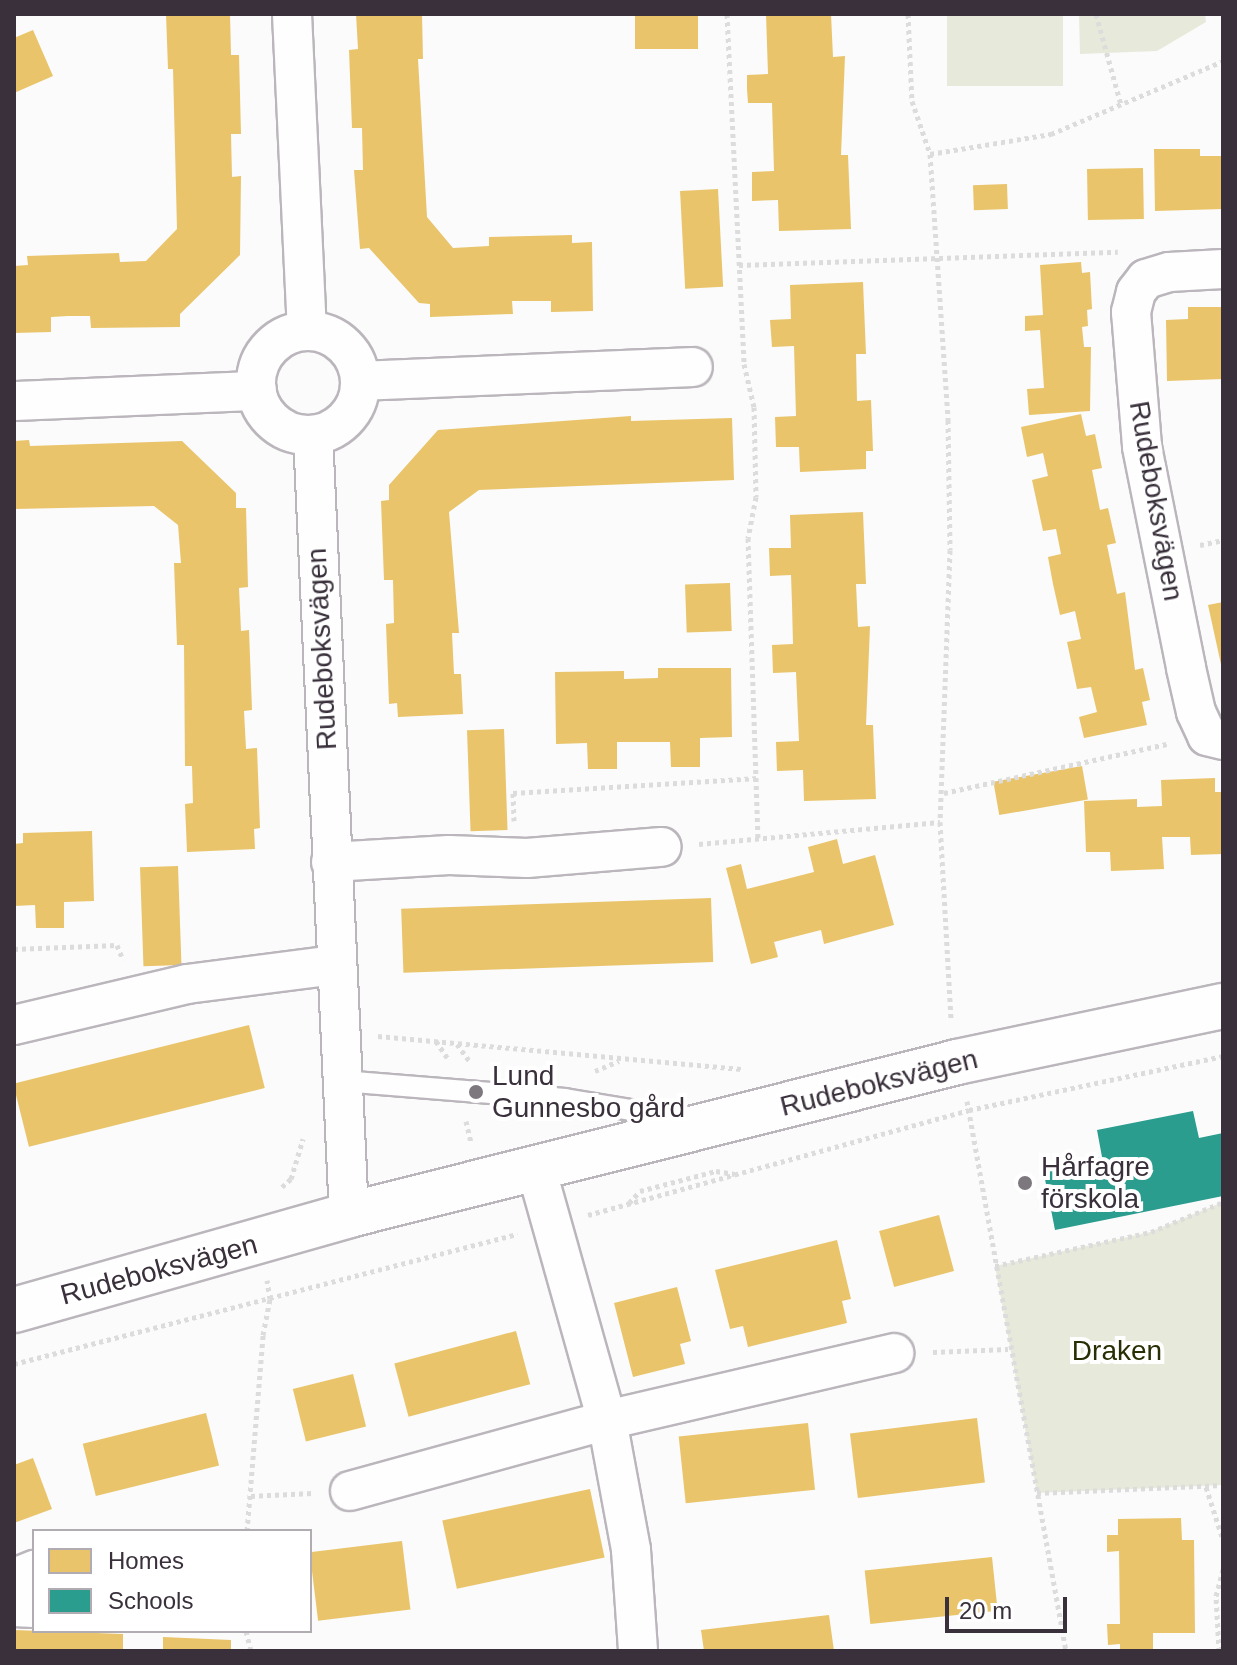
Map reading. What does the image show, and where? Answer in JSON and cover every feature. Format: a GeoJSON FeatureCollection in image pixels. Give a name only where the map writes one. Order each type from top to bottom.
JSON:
{"type":"FeatureCollection","features":[{"type":"Feature","properties":{"kind":"street"},"geometry":{"type":"LineString","coordinates":[[292,14],[307,331]]}},
{"type":"Feature","properties":{"kind":"street"},"geometry":{"type":"LineString","coordinates":[[1146,279],[1169,272],[1223,269]]}},
{"type":"Feature","properties":{"kind":"street","name":"Rudeboksvägen"},"geometry":{"type":"LineString","coordinates":[[1146,279],[1136,292],[1131,312],[1142,447],[1196,712],[1215,738]]}},
{"type":"Feature","properties":{"kind":"street"},"geometry":{"type":"LineString","coordinates":[[307,331],[323,333],[349,351],[360,381],[353,410],[344,421],[313,435],[297,434],[270,419],[257,391],[257,373],[269,350],[290,335],[307,331]]}},
{"type":"Feature","properties":{"kind":"street"},"geometry":{"type":"LineString","coordinates":[[360,381],[693,367]]}},
{"type":"Feature","properties":{"kind":"street"},"geometry":{"type":"LineString","coordinates":[[14,401],[257,391]]}},
{"type":"Feature","properties":{"kind":"street","name":"Rudeboksvägen"},"geometry":{"type":"LineString","coordinates":[[313,435],[349,1215]]}},
{"type":"Feature","properties":{"kind":"street"},"geometry":{"type":"LineString","coordinates":[[331,862],[517,857],[662,847]]}},
{"type":"Feature","properties":{"kind":"street"},"geometry":{"type":"LineString","coordinates":[[14,1025],[139,995],[336,965]]}},
{"type":"Feature","properties":{"kind":"street","name":"Rudeboksvägen"},"geometry":{"type":"LineString","coordinates":[[14,1310],[349,1215],[721,1124],[957,1062],[1223,1006]]}},
{"type":"Feature","properties":{"kind":"street"},"geometry":{"type":"LineString","coordinates":[[536,1168],[607,1420],[631,1550],[638,1651]]}},
{"type":"Feature","properties":{"kind":"street"},"geometry":{"type":"LineString","coordinates":[[350,1491],[607,1420],[894,1353]]}},
{"type":"Feature","properties":{"kind":"lane"},"geometry":{"type":"LineString","coordinates":[[342,1081],[565,1099],[721,1124]]}},
{"type":"Feature","properties":{"kind":"path"},"geometry":{"type":"LineString","coordinates":[[727,14],[744,364],[754,407],[756,497],[748,538],[759,778],[758,839]]}},
{"type":"Feature","properties":{"kind":"path"},"geometry":{"type":"LineString","coordinates":[[908,14],[912,101],[930,154],[950,521],[944,793],[940,822],[950,1018],[957,1062]]}},
{"type":"Feature","properties":{"kind":"path"},"geometry":{"type":"LineString","coordinates":[[1096,14],[1110,78],[1121,105]]}},
{"type":"Feature","properties":{"kind":"path"},"geometry":{"type":"LineString","coordinates":[[930,154],[1051,134],[1223,61]]}},
{"type":"Feature","properties":{"kind":"path"},"geometry":{"type":"LineString","coordinates":[[739,265],[1124,252],[1146,279]]}},
{"type":"Feature","properties":{"kind":"path"},"geometry":{"type":"LineString","coordinates":[[944,793],[1215,738]]}},
{"type":"Feature","properties":{"kind":"path"},"geometry":{"type":"LineString","coordinates":[[517,857],[513,793],[759,778]]}},
{"type":"Feature","properties":{"kind":"path"},"geometry":{"type":"LineString","coordinates":[[662,847],[940,822]]}},
{"type":"Feature","properties":{"kind":"path"},"geometry":{"type":"LineString","coordinates":[[14,949],[117,945],[139,995]]}},
{"type":"Feature","properties":{"kind":"path"},"geometry":{"type":"LineString","coordinates":[[937,1021],[950,1018]]}},
{"type":"Feature","properties":{"kind":"path"},"geometry":{"type":"LineString","coordinates":[[340,1033],[752,1070]]}},
{"type":"Feature","properties":{"kind":"path"},"geometry":{"type":"LineString","coordinates":[[14,1364],[552,1225],[969,1110],[1223,1056]]}},
{"type":"Feature","properties":{"kind":"path"},"geometry":{"type":"LineString","coordinates":[[969,1110],[1008,1349],[1066,1651]]}},
{"type":"Feature","properties":{"kind":"path"},"geometry":{"type":"LineString","coordinates":[[247,1529],[263,1335],[270,1299],[253,1212],[291,1179],[302,1126]]}},
{"type":"Feature","properties":{"kind":"path"},"geometry":{"type":"LineString","coordinates":[[995,1266],[1151,1232],[1200,1207],[1223,1202]]}},
{"type":"Feature","properties":{"kind":"path"},"geometry":{"type":"LineString","coordinates":[[894,1353],[1008,1349]]}},
{"type":"Feature","properties":{"kind":"path"},"geometry":{"type":"LineString","coordinates":[[1037,1493],[1223,1485]]}},
{"type":"Feature","properties":{"kind":"path"},"geometry":{"type":"LineString","coordinates":[[1206,1487],[1223,1540]]}},
{"type":"Feature","properties":{"kind":"path"},"geometry":{"type":"LineString","coordinates":[[251,1496],[350,1491]]}},
{"type":"Feature","properties":{"kind":"path"},"geometry":{"type":"LineString","coordinates":[[1219,1651],[1216,1596],[1223,1569]]}},
{"type":"Feature","properties":{"kind":"green space"},"geometry":{"type":"Polygon","coordinates":[[[947,14],[1063,14],[1063,86],[947,86],[947,14]]]}},
{"type":"Feature","properties":{"kind":"green space"},"geometry":{"type":"Polygon","coordinates":[[[1079,14],[1205,14],[1206,22],[1157,51],[1080,54],[1079,14]]]}},
{"type":"Feature","properties":{"kind":"green space","name":"Draken"},"geometry":{"type":"Polygon","coordinates":[[[1223,1202],[1223,1485],[1037,1493],[995,1266],[1150,1232],[1223,1202]]]}},
{"type":"Feature","properties":{"kind":"building: Homes"},"geometry":{"type":"Polygon","coordinates":[[[166,14],[230,14],[231,55],[239,55],[241,134],[231,134],[232,177],[241,176],[240,255],[180,314],[180,327],[91,328],[90,316],[68,316],[51,317],[51,332],[14,333],[14,266],[28,265],[27,256],[119,253],[120,262],[146,261],[177,229],[173,69],[168,69],[166,14]]]}},
{"type":"Feature","properties":{"kind":"building: Homes"},"geometry":{"type":"Polygon","coordinates":[[[356,14],[422,14],[423,59],[418,59],[427,217],[453,248],[489,246],[489,237],[572,235],[572,243],[592,242],[593,311],[551,312],[551,301],[512,301],[513,314],[430,317],[430,304],[419,303],[369,248],[360,249],[354,170],[363,170],[362,128],[352,128],[349,50],[358,49],[356,14]]]}},
{"type":"Feature","properties":{"kind":"building: Homes"},"geometry":{"type":"Polygon","coordinates":[[[635,14],[698,14],[698,49],[635,49],[635,14]]]}},
{"type":"Feature","properties":{"kind":"building: Homes"},"geometry":{"type":"Polygon","coordinates":[[[766,14],[831,14],[833,57],[845,56],[841,155],[848,155],[851,229],[779,231],[778,200],[752,201],[752,172],[774,171],[772,103],[748,103],[747,89],[747,75],[768,74],[766,14]]]}},
{"type":"Feature","properties":{"kind":"building: Homes"},"geometry":{"type":"Polygon","coordinates":[[[33,30],[53,76],[14,93],[14,38],[33,30]]]}},
{"type":"Feature","properties":{"kind":"building: Homes"},"geometry":{"type":"Polygon","coordinates":[[[1154,149],[1200,149],[1200,156],[1223,156],[1223,209],[1155,211],[1154,149]]]}},
{"type":"Feature","properties":{"kind":"building: Homes"},"geometry":{"type":"Polygon","coordinates":[[[1143,168],[1144,219],[1088,220],[1087,169],[1143,168]]]}},
{"type":"Feature","properties":{"kind":"building: Homes"},"geometry":{"type":"Polygon","coordinates":[[[1007,184],[1008,209],[974,210],[973,185],[1007,184]]]}},
{"type":"Feature","properties":{"kind":"building: Homes"},"geometry":{"type":"Polygon","coordinates":[[[718,189],[723,287],[685,289],[680,191],[718,189]]]}},
{"type":"Feature","properties":{"kind":"building: Homes"},"geometry":{"type":"Polygon","coordinates":[[[1081,262],[1082,273],[1090,272],[1092,309],[1087,310],[1088,326],[1082,327],[1084,347],[1091,347],[1090,411],[1029,415],[1027,389],[1044,388],[1040,330],[1025,331],[1025,316],[1043,315],[1040,265],[1081,262]]]}},
{"type":"Feature","properties":{"kind":"building: Homes"},"geometry":{"type":"Polygon","coordinates":[[[863,282],[866,354],[856,354],[857,401],[871,400],[873,451],[866,451],[866,469],[800,472],[799,447],[776,447],[775,417],[796,416],[794,346],[772,347],[770,320],[791,319],[790,285],[863,282]]]}},
{"type":"Feature","properties":{"kind":"building: Homes"},"geometry":{"type":"Polygon","coordinates":[[[1188,307],[1223,307],[1223,379],[1167,381],[1166,320],[1188,319],[1188,307]]]}},
{"type":"Feature","properties":{"kind":"building: Homes"},"geometry":{"type":"Polygon","coordinates":[[[1081,414],[1086,436],[1095,434],[1102,468],[1092,470],[1100,510],[1108,508],[1116,543],[1107,545],[1117,594],[1125,592],[1135,670],[1143,668],[1150,700],[1142,702],[1147,725],[1084,738],[1079,717],[1097,712],[1091,687],[1077,689],[1067,642],[1081,639],[1075,611],[1060,615],[1053,584],[1048,557],[1061,554],[1056,529],[1043,531],[1032,480],[1048,476],[1043,453],[1027,457],[1021,427],[1081,414]]]}},
{"type":"Feature","properties":{"kind":"building: Homes"},"geometry":{"type":"Polygon","coordinates":[[[631,416],[631,421],[732,418],[734,480],[479,490],[449,512],[459,633],[452,633],[454,674],[461,674],[463,714],[398,717],[397,703],[389,704],[386,624],[394,623],[393,580],[384,580],[381,501],[389,500],[389,485],[438,430],[631,416]]]}},
{"type":"Feature","properties":{"kind":"building: Homes"},"geometry":{"type":"Polygon","coordinates":[[[29,440],[30,446],[182,441],[236,493],[236,508],[246,508],[248,587],[239,588],[241,631],[249,630],[252,710],[244,711],[246,749],[257,748],[260,828],[254,829],[255,849],[187,852],[185,804],[193,803],[192,766],[185,766],[184,645],[177,645],[174,563],[181,563],[178,525],[154,506],[14,509],[14,441],[29,440]]]}},
{"type":"Feature","properties":{"kind":"building: Homes"},"geometry":{"type":"Polygon","coordinates":[[[863,512],[866,584],[856,584],[858,627],[870,626],[866,725],[873,725],[876,799],[804,801],[803,770],[777,771],[776,742],[799,741],[796,672],[773,673],[772,645],[793,644],[791,575],[770,576],[769,548],[791,548],[790,515],[863,512]]]}},
{"type":"Feature","properties":{"kind":"building: Homes"},"geometry":{"type":"Polygon","coordinates":[[[730,583],[732,631],[687,633],[685,585],[730,583]]]}},
{"type":"Feature","properties":{"kind":"building: Homes"},"geometry":{"type":"Polygon","coordinates":[[[1223,602],[1223,669],[1222,669],[1208,605],[1223,602]]]}},
{"type":"Feature","properties":{"kind":"building: Homes"},"geometry":{"type":"Polygon","coordinates":[[[658,668],[731,668],[732,737],[700,738],[700,767],[671,767],[670,742],[617,742],[617,769],[588,769],[587,743],[556,744],[555,672],[624,671],[624,679],[658,678],[658,668]]]}},
{"type":"Feature","properties":{"kind":"building: Homes"},"geometry":{"type":"Polygon","coordinates":[[[504,729],[508,830],[471,831],[467,730],[504,729]]]}},
{"type":"Feature","properties":{"kind":"building: Homes"},"geometry":{"type":"Polygon","coordinates":[[[1082,766],[1088,799],[999,815],[993,782],[1082,766]]]}},
{"type":"Feature","properties":{"kind":"building: Homes"},"geometry":{"type":"Polygon","coordinates":[[[1215,778],[1215,792],[1223,792],[1223,854],[1191,855],[1190,837],[1162,837],[1164,869],[1111,871],[1110,852],[1086,852],[1084,801],[1137,799],[1137,807],[1162,806],[1161,780],[1215,778]]]}},
{"type":"Feature","properties":{"kind":"building: Homes"},"geometry":{"type":"Polygon","coordinates":[[[92,831],[94,901],[64,902],[64,928],[36,928],[35,905],[14,906],[14,844],[23,843],[23,833],[92,831]]]}},
{"type":"Feature","properties":{"kind":"building: Homes"},"geometry":{"type":"Polygon","coordinates":[[[837,839],[843,864],[875,855],[894,925],[824,944],[821,930],[774,942],[778,957],[751,964],[726,868],[741,864],[747,889],[814,872],[808,847],[837,839]]]}},
{"type":"Feature","properties":{"kind":"building: Homes"},"geometry":{"type":"Polygon","coordinates":[[[178,866],[181,965],[143,966],[140,867],[178,866]]]}},
{"type":"Feature","properties":{"kind":"building: Homes"},"geometry":{"type":"Polygon","coordinates":[[[711,898],[713,962],[403,973],[401,909],[711,898]]]}},
{"type":"Feature","properties":{"kind":"building: Homes"},"geometry":{"type":"Polygon","coordinates":[[[249,1025],[265,1088],[29,1147],[14,1084],[249,1025]]]}},
{"type":"Feature","properties":{"kind":"building: Homes"},"geometry":{"type":"Polygon","coordinates":[[[939,1215],[954,1271],[894,1287],[879,1231],[939,1215]]]}},
{"type":"Feature","properties":{"kind":"building: Homes"},"geometry":{"type":"Polygon","coordinates":[[[837,1240],[851,1299],[842,1301],[847,1323],[748,1347],[743,1326],[730,1329],[715,1270],[837,1240]]]}},
{"type":"Feature","properties":{"kind":"building: Homes"},"geometry":{"type":"Polygon","coordinates":[[[677,1287],[691,1341],[680,1344],[685,1364],[633,1377],[614,1303],[677,1287]]]}},
{"type":"Feature","properties":{"kind":"building: Homes"},"geometry":{"type":"Polygon","coordinates":[[[516,1331],[530,1384],[409,1417],[394,1364],[516,1331]]]}},
{"type":"Feature","properties":{"kind":"building: Homes"},"geometry":{"type":"Polygon","coordinates":[[[353,1374],[366,1426],[306,1441],[293,1389],[353,1374]]]}},
{"type":"Feature","properties":{"kind":"building: Homes"},"geometry":{"type":"Polygon","coordinates":[[[206,1413],[219,1465],[96,1496],[83,1444],[206,1413]]]}},
{"type":"Feature","properties":{"kind":"building: Homes"},"geometry":{"type":"Polygon","coordinates":[[[977,1418],[985,1483],[858,1498],[850,1434],[977,1418]]]}},
{"type":"Feature","properties":{"kind":"building: Homes"},"geometry":{"type":"Polygon","coordinates":[[[808,1423],[815,1490],[686,1503],[679,1437],[808,1423]]]}},
{"type":"Feature","properties":{"kind":"building: Homes"},"geometry":{"type":"Polygon","coordinates":[[[33,1458],[52,1509],[14,1523],[14,1465],[33,1458]]]}},
{"type":"Feature","properties":{"kind":"building: Homes"},"geometry":{"type":"Polygon","coordinates":[[[590,1489],[605,1557],[457,1589],[442,1520],[590,1489]]]}},
{"type":"Feature","properties":{"kind":"building: Homes"},"geometry":{"type":"Polygon","coordinates":[[[1181,1518],[1182,1540],[1194,1540],[1195,1633],[1153,1633],[1153,1651],[1120,1651],[1120,1644],[1108,1645],[1107,1624],[1120,1624],[1119,1551],[1107,1552],[1107,1535],[1118,1535],[1118,1519],[1181,1518]]]}},
{"type":"Feature","properties":{"kind":"building: Homes"},"geometry":{"type":"Polygon","coordinates":[[[402,1541],[410,1609],[318,1621],[312,1552],[402,1541]]]}},
{"type":"Feature","properties":{"kind":"building: Homes"},"geometry":{"type":"Polygon","coordinates":[[[992,1557],[998,1611],[870,1624],[865,1570],[992,1557]]]}},
{"type":"Feature","properties":{"kind":"building: Homes"},"geometry":{"type":"Polygon","coordinates":[[[829,1615],[834,1651],[704,1651],[701,1630],[829,1615]]]}},
{"type":"Feature","properties":{"kind":"building: Homes"},"geometry":{"type":"Polygon","coordinates":[[[14,1630],[123,1634],[123,1651],[14,1651],[14,1630]]]}},
{"type":"Feature","properties":{"kind":"building: Homes"},"geometry":{"type":"Polygon","coordinates":[[[163,1637],[231,1640],[231,1651],[163,1651],[163,1637]]]}},
{"type":"Feature","properties":{"kind":"building: Schools"},"geometry":{"type":"Polygon","coordinates":[[[1193,1111],[1199,1138],[1223,1133],[1223,1196],[1055,1230],[1043,1169],[1102,1157],[1097,1130],[1193,1111]]]}},
{"type":"Feature","properties":{"kind":"place","name":"Lund Gunnesbo gård"},"geometry":{"type":"Point","coordinates":[476,1092]}},
{"type":"Feature","properties":{"kind":"place","name":"Hårfagre förskola"},"geometry":{"type":"Point","coordinates":[1025,1183]}}]}
